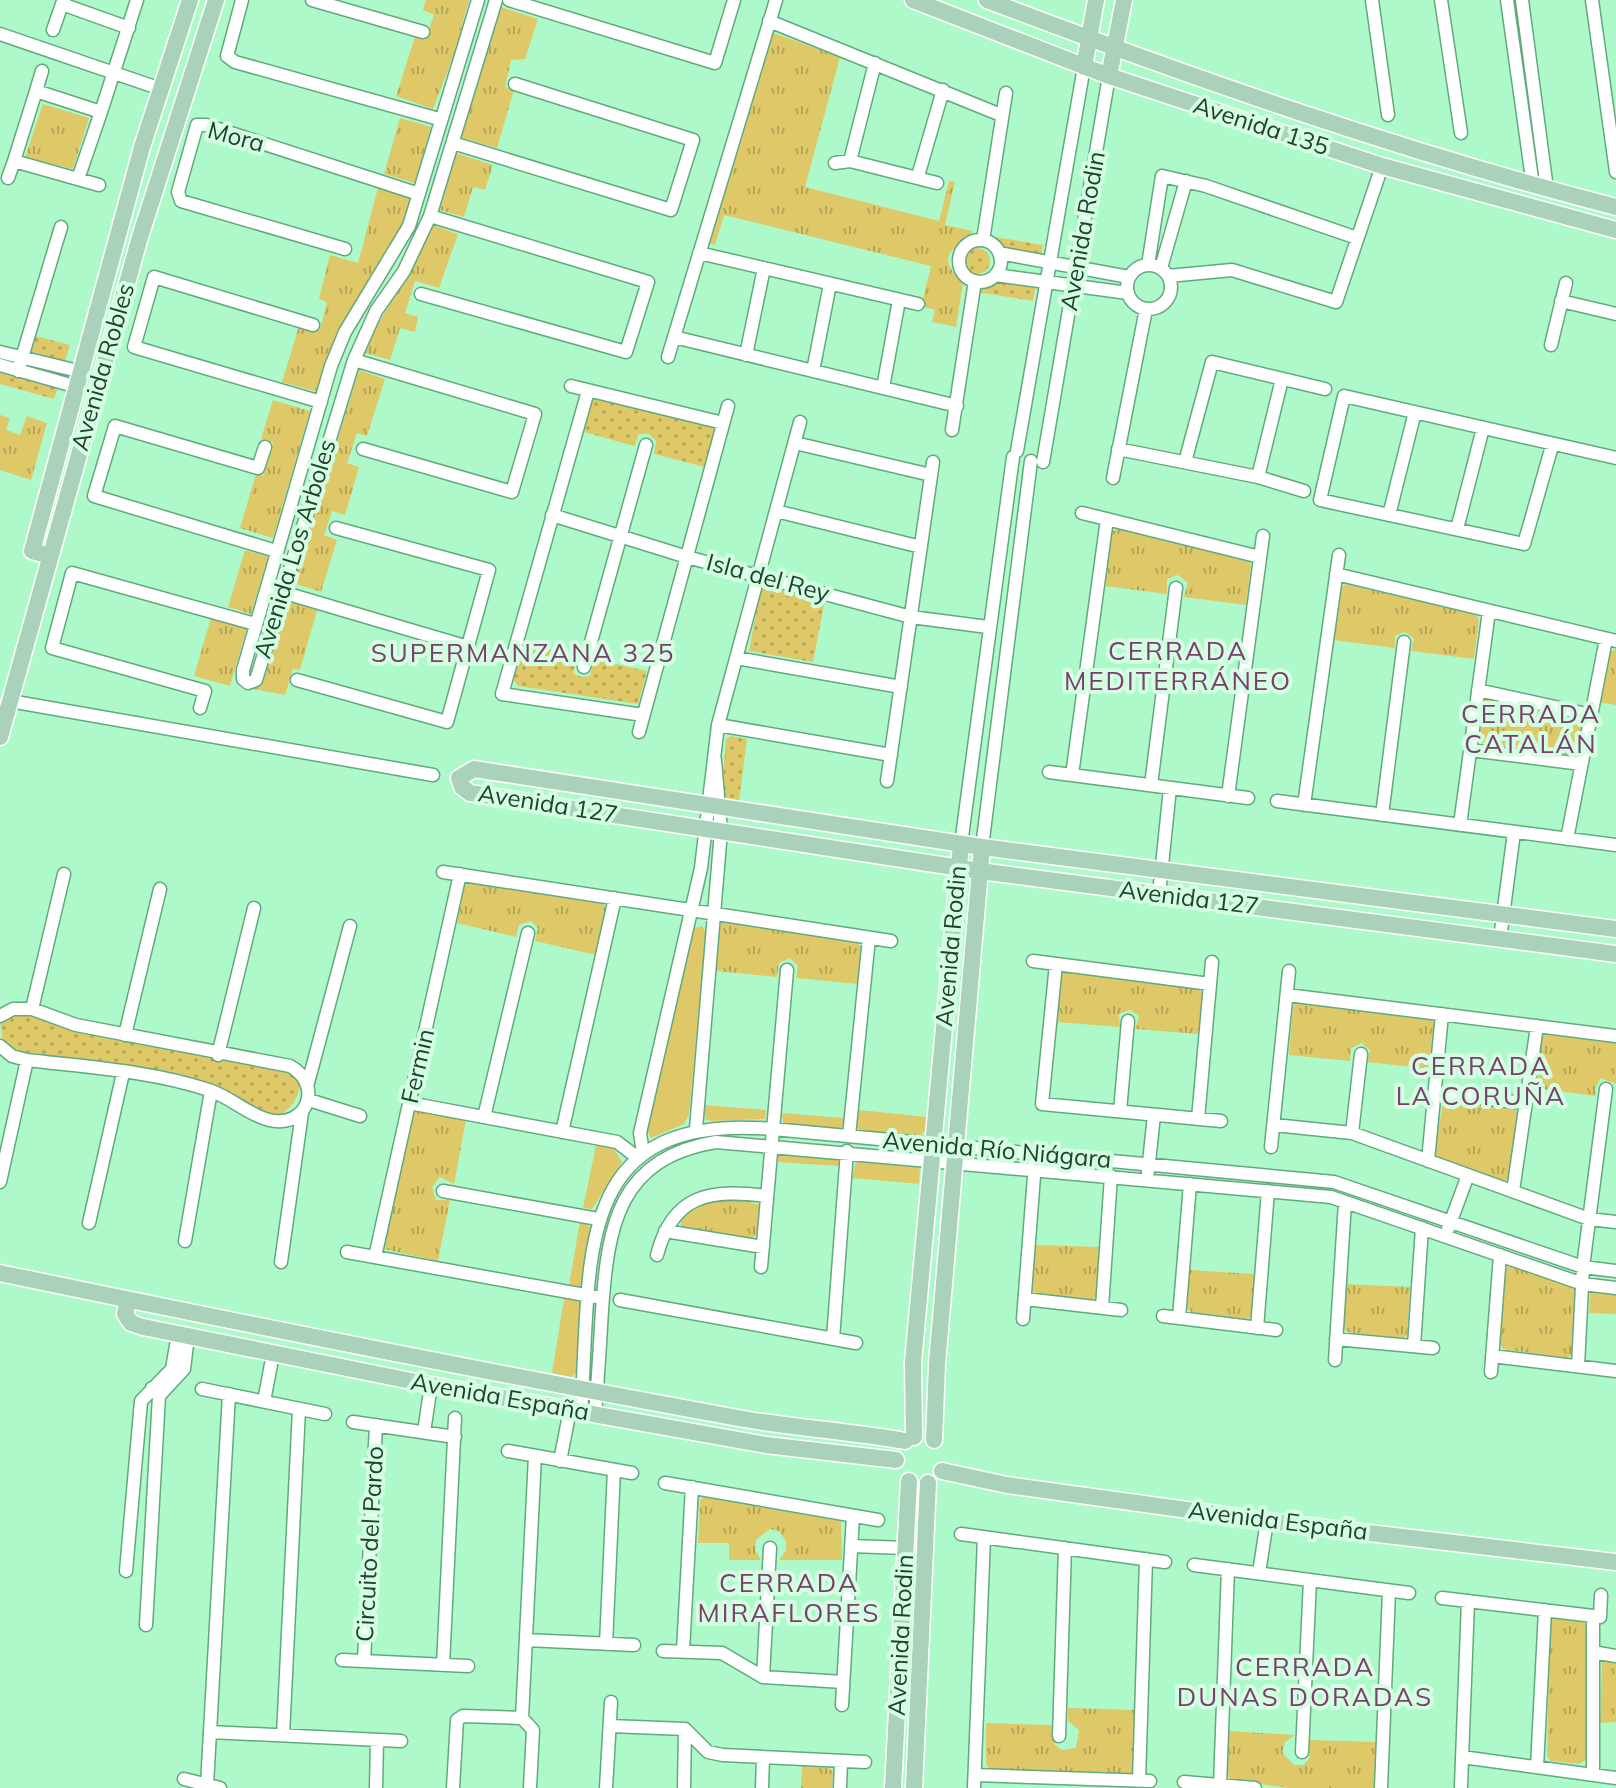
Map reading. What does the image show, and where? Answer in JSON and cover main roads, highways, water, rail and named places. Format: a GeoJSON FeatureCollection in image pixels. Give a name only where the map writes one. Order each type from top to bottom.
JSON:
{"type":"FeatureCollection","features":[{"type":"Feature","properties":{"kind":"main road","name":"Avenida Robles"},"geometry":{"type":"LineString","coordinates":[[50,556],[32,551],[76,378],[190,0]]}},
{"type":"Feature","properties":{"kind":"main road","name":"Avenida Robles"},"geometry":{"type":"LineString","coordinates":[[0,737],[140,237],[216,0]]}},
{"type":"Feature","properties":{"kind":"main road","name":"Avenida 135"},"geometry":{"type":"LineString","coordinates":[[913,0],[1109,76],[1382,166],[1616,230]]}},
{"type":"Feature","properties":{"kind":"main road","name":"Avenida 135"},"geometry":{"type":"LineString","coordinates":[[987,0],[1114,47],[1540,188],[1616,207]]}},
{"type":"Feature","properties":{"kind":"main road","name":"Avenida Rodin"},"geometry":{"type":"LineString","coordinates":[[1084,67],[1096,0]]}},
{"type":"Feature","properties":{"kind":"main road","name":"Avenida Rodin"},"geometry":{"type":"LineString","coordinates":[[1109,76],[1124,0]]}},
{"type":"Feature","properties":{"kind":"main road","name":"Avenida 127"},"geometry":{"type":"LineString","coordinates":[[1616,929],[982,847],[474,769],[459,778],[462,787],[470,793],[959,868],[1616,954]]}},
{"type":"Feature","properties":{"kind":"main road","name":"Avenida Rodin"},"geometry":{"type":"LineString","coordinates":[[910,1439],[913,1362],[961,844]]}},
{"type":"Feature","properties":{"kind":"main road","name":"Avenida Rodin"},"geometry":{"type":"LineString","coordinates":[[934,1440],[937,1364],[982,847]]}},
{"type":"Feature","properties":{"kind":"main road","name":"Avenida España"},"geometry":{"type":"LineString","coordinates":[[0,1273],[590,1391],[769,1423],[934,1440]]}},
{"type":"Feature","properties":{"kind":"main road","name":"Avenida España"},"geometry":{"type":"LineString","coordinates":[[128,1300],[125,1314],[131,1323],[273,1354],[766,1445],[896,1460]]}},
{"type":"Feature","properties":{"kind":"main road"},"geometry":{"type":"LineString","coordinates":[[910,1439],[896,1460],[900,1472],[909,1481],[928,1483],[942,1471],[943,1451],[934,1440]]}},
{"type":"Feature","properties":{"kind":"main road","name":"Avenida España"},"geometry":{"type":"LineString","coordinates":[[942,1471],[1007,1485],[1267,1521],[1616,1562]]}},
{"type":"Feature","properties":{"kind":"main road","name":"Avenida Rodin"},"geometry":{"type":"LineString","coordinates":[[893,1788],[909,1481]]}},
{"type":"Feature","properties":{"kind":"main road","name":"Avenida Rodin"},"geometry":{"type":"LineString","coordinates":[[914,1788],[928,1483]]}},
{"type":"Feature","properties":{"kind":"district","name":"SUPERMANZANA 325"},"geometry":{"type":"Point","coordinates":[523,653]}},
{"type":"Feature","properties":{"kind":"district","name":"CERRADA MEDITERRÁNEO"},"geometry":{"type":"Point","coordinates":[1178,666]}},
{"type":"Feature","properties":{"kind":"district","name":"CERRADA CATALÁN"},"geometry":{"type":"Point","coordinates":[1531,729]}},
{"type":"Feature","properties":{"kind":"district","name":"CERRADA LA CORUÑA"},"geometry":{"type":"Point","coordinates":[1481,1081]}},
{"type":"Feature","properties":{"kind":"district","name":"CERRADA MIRAFLORES"},"geometry":{"type":"Point","coordinates":[789,1598]}},
{"type":"Feature","properties":{"kind":"district","name":"CERRADA DUNAS DORADAS"},"geometry":{"type":"Point","coordinates":[1305,1682]}}]}
